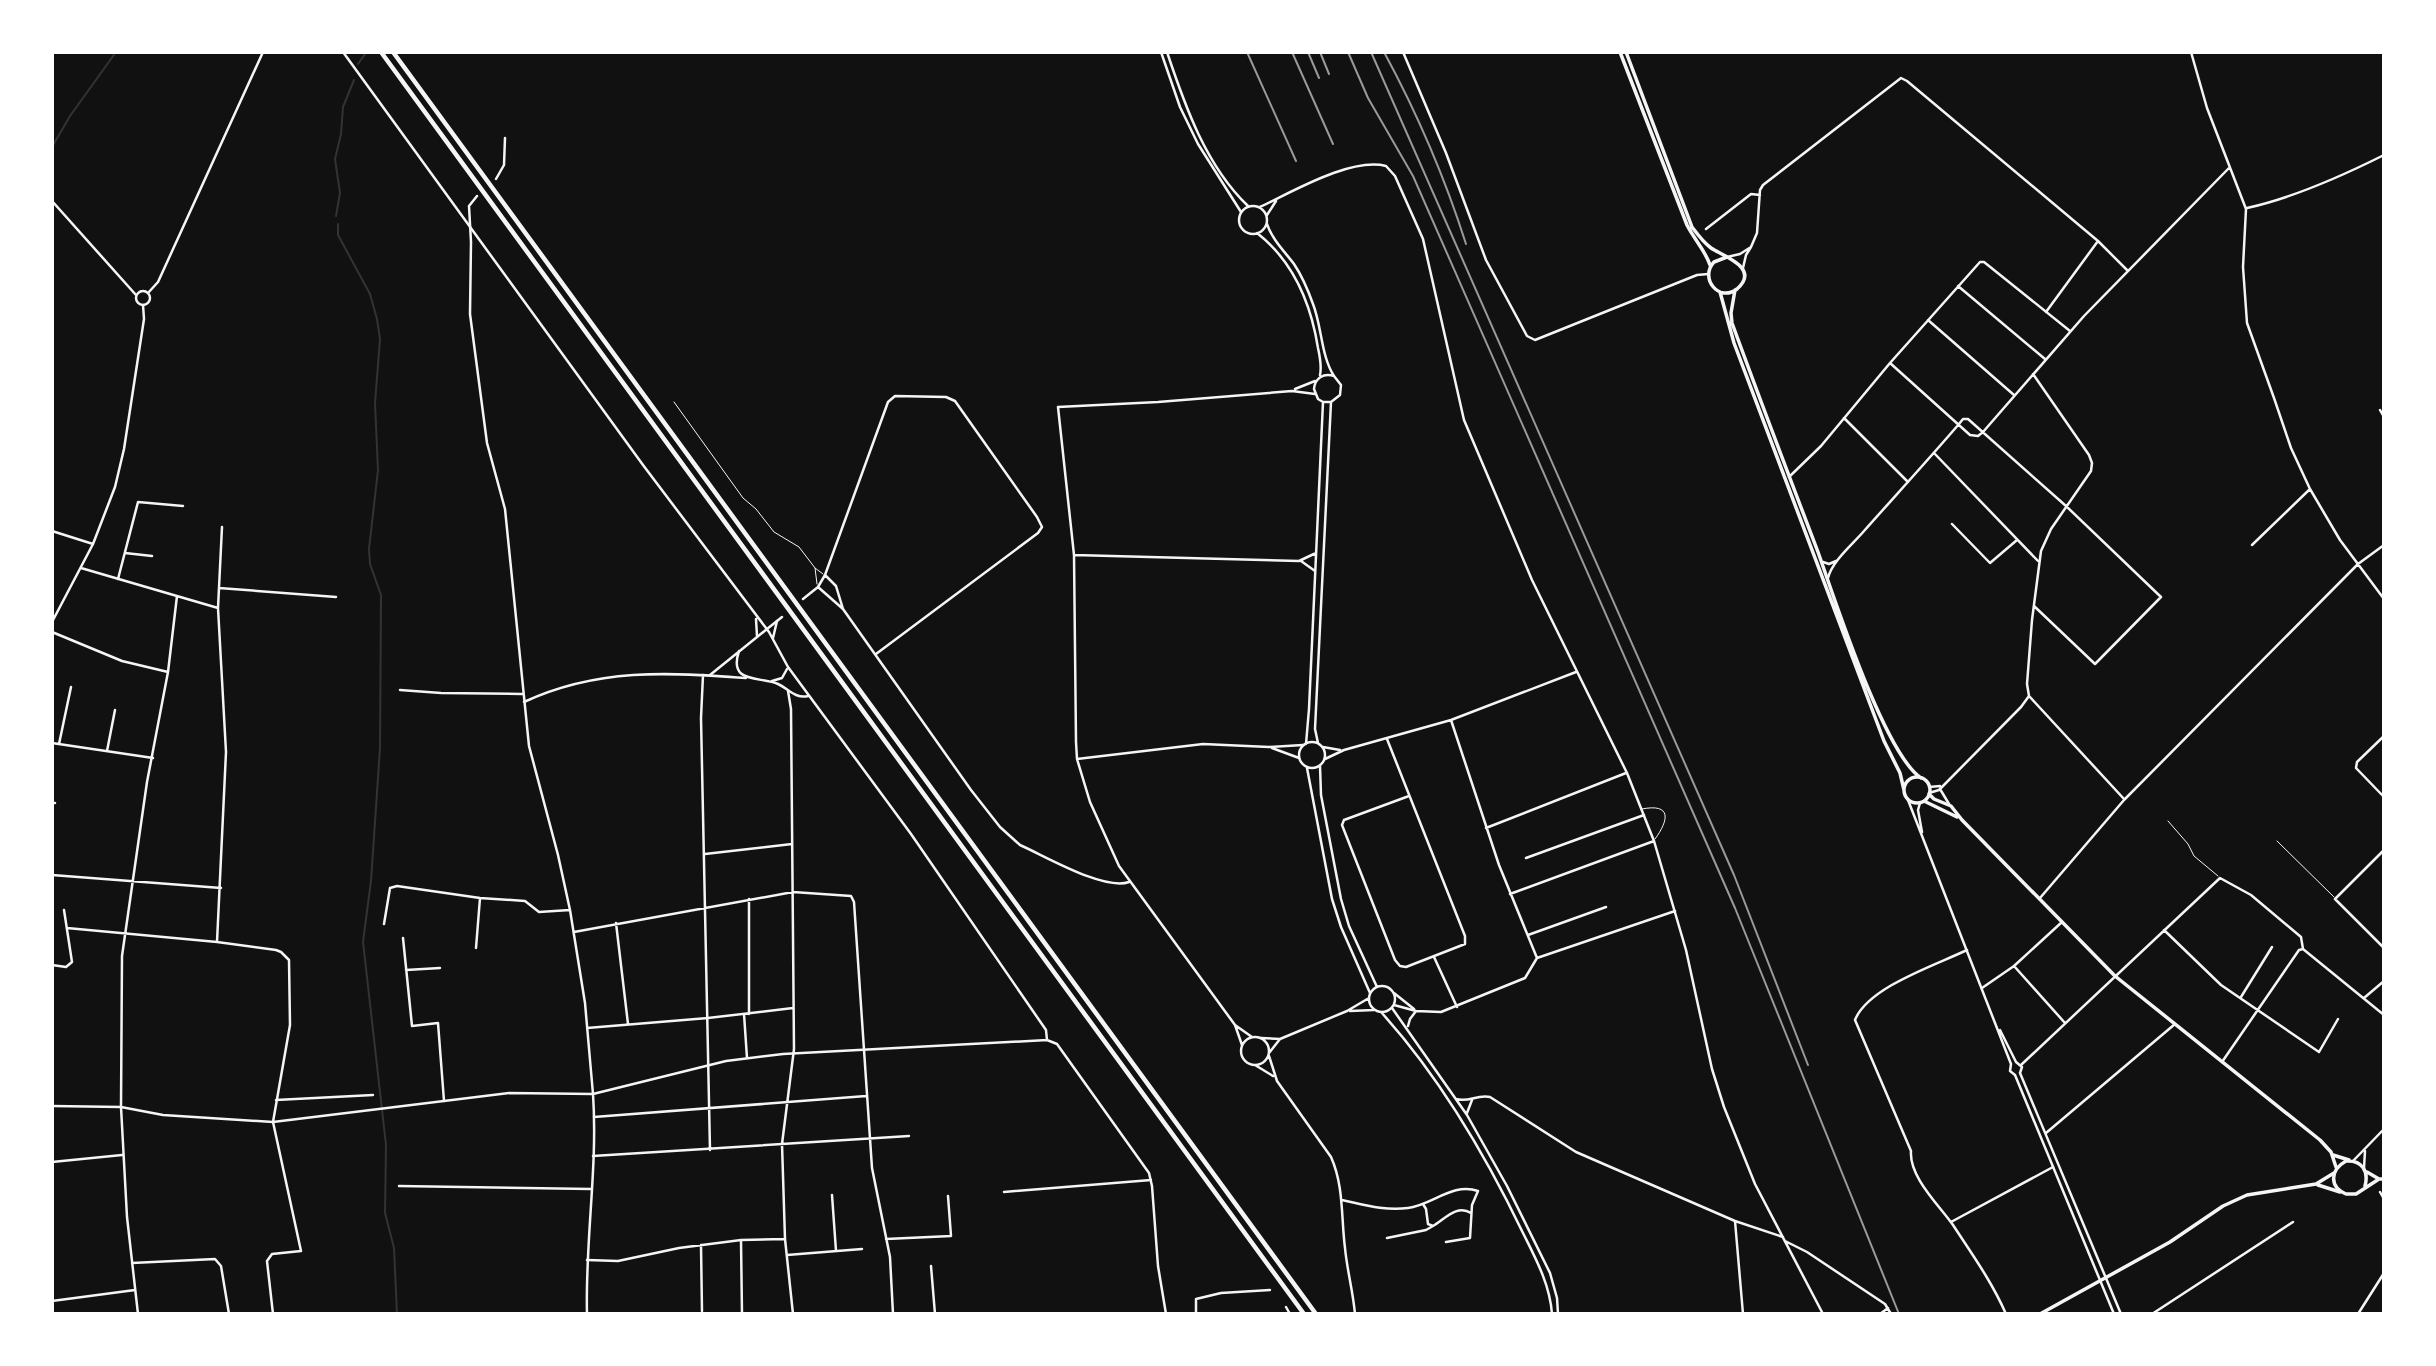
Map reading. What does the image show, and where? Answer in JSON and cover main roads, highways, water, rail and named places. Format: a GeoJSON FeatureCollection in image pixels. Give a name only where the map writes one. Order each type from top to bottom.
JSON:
{"type":"FeatureCollection","features":[{"type":"Feature","properties":{"kind":"highway"},"geometry":{"type":"LineString","coordinates":[[381,52],[1304,1314]]}},
{"type":"Feature","properties":{"kind":"highway"},"geometry":{"type":"LineString","coordinates":[[393,52],[1316,1314]]}},
{"type":"Feature","properties":{"kind":"main road"},"geometry":{"type":"LineString","coordinates":[[1620,52],[1687,225],[1706,252],[1710,265],[1710,285],[1720,292],[1734,343],[1884,741],[1900,773],[1908,800],[1947,810],[1962,820]]}},
{"type":"Feature","properties":{"kind":"main road"},"geometry":{"type":"LineString","coordinates":[[1626,52],[1692,227],[1700,239],[1738,262],[1743,271],[1742,282],[1735,290],[1732,323],[1888,733],[1909,768],[1921,778],[1937,800],[1951,806],[2115,976],[2309,1131],[2332,1155],[2336,1167]]}},
{"type":"Feature","properties":{"kind":"main road"},"geometry":{"type":"LineString","coordinates":[[1710,265],[1727,257]]}},
{"type":"Feature","properties":{"kind":"main road"},"geometry":{"type":"LineString","coordinates":[[1720,292],[1735,290]]}},
{"type":"Feature","properties":{"kind":"main road"},"geometry":{"type":"LineString","coordinates":[[1904,790],[1909,780],[1921,778]]}},
{"type":"Feature","properties":{"kind":"main road"},"geometry":{"type":"LineString","coordinates":[[1922,802],[1929,791]]}},
{"type":"Feature","properties":{"kind":"main road"},"geometry":{"type":"LineString","coordinates":[[2332,1155],[2352,1161],[2381,1179]]}},
{"type":"Feature","properties":{"kind":"main road"},"geometry":{"type":"LineString","coordinates":[[2040,1314],[2170,1242],[2213,1212],[2247,1195],[2316,1184],[2333,1173],[2336,1167],[2346,1161],[2352,1161]]}},
{"type":"Feature","properties":{"kind":"main road"},"geometry":{"type":"LineString","coordinates":[[2365,1169],[2365,1186]]}},
{"type":"Feature","properties":{"kind":"main road"},"geometry":{"type":"LineString","coordinates":[[2333,1173],[2335,1186],[2341,1192]]}},
{"type":"Feature","properties":{"kind":"main road"},"geometry":{"type":"LineString","coordinates":[[2316,1184],[2352,1195],[2381,1179]]}},
{"type":"Feature","properties":{"kind":"waterway"},"geometry":{"type":"LineString","coordinates":[[52,147],[70,116],[116,52]]}},
{"type":"Feature","properties":{"kind":"waterway"},"geometry":{"type":"LineString","coordinates":[[358,64],[365,54]]}},
{"type":"Feature","properties":{"kind":"waterway"},"geometry":{"type":"LineString","coordinates":[[336,216],[340,193],[335,159],[341,134],[343,107],[354,80]]}},
{"type":"Feature","properties":{"kind":"waterway"},"geometry":{"type":"LineString","coordinates":[[338,224],[338,235],[370,294],[380,339],[375,403],[378,470],[369,549],[370,564],[381,595],[380,748],[371,881],[363,942],[386,1145],[385,1213],[394,1248],[397,1314]]}},
{"type":"Feature","properties":{"kind":"railway"},"geometry":{"type":"LineString","coordinates":[[1247,52],[1296,161]]}},
{"type":"Feature","properties":{"kind":"railway"},"geometry":{"type":"LineString","coordinates":[[1292,52],[1333,144]]}},
{"type":"Feature","properties":{"kind":"railway"},"geometry":{"type":"LineString","coordinates":[[1308,52],[1319,78]]}},
{"type":"Feature","properties":{"kind":"railway"},"geometry":{"type":"LineString","coordinates":[[1320,52],[1329,74]]}},
{"type":"Feature","properties":{"kind":"railway"},"geometry":{"type":"LineString","coordinates":[[1348,52],[1368,98],[1413,176],[1735,908],[1899,1314]]}},
{"type":"Feature","properties":{"kind":"railway"},"geometry":{"type":"LineString","coordinates":[[1371,52],[1734,875],[1808,1065]]}},
{"type":"Feature","properties":{"kind":"railway"},"geometry":{"type":"LineString","coordinates":[[1384,52],[1429,146],[1466,244]]}}]}
